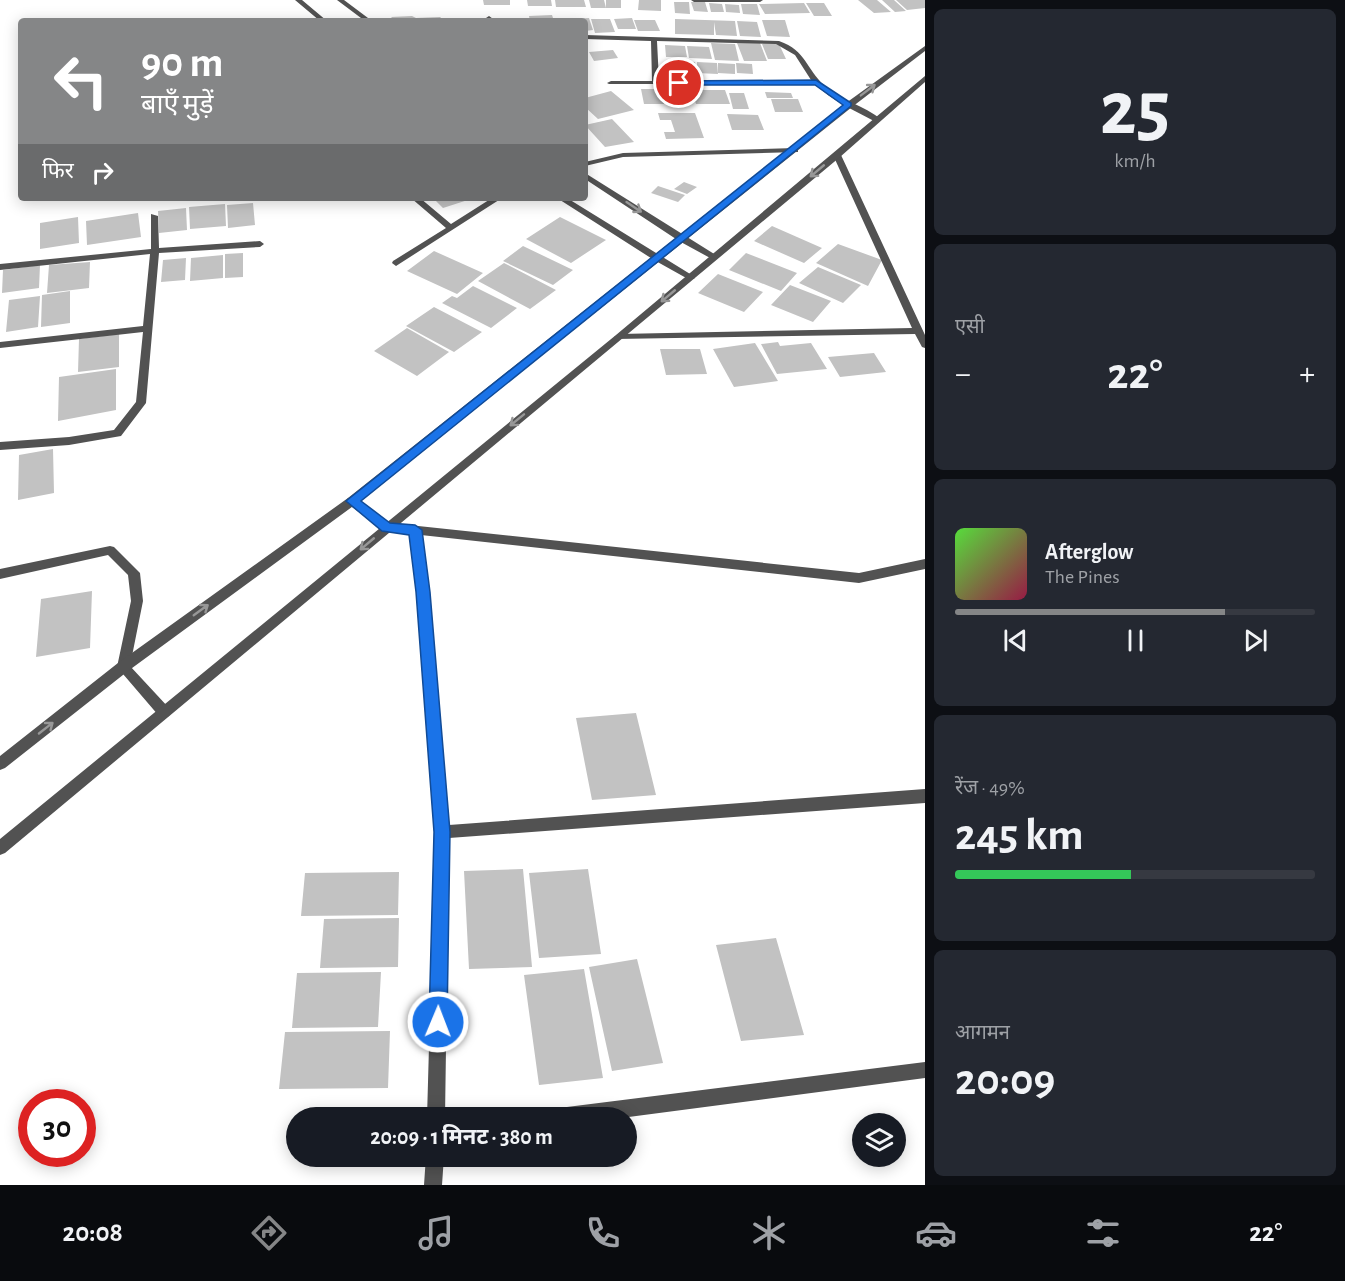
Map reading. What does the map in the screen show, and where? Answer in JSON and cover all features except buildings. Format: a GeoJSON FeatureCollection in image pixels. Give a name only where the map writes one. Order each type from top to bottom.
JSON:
{"type":"FeatureCollection","features":[{"type":"Feature","properties":{"kind":"street"},"geometry":{"type":"LineString","coordinates":[[298,0],[320,18]]}},
{"type":"Feature","properties":{"kind":"street"},"geometry":{"type":"LineString","coordinates":[[340,0],[365,18]]}},
{"type":"Feature","properties":{"kind":"street"},"geometry":{"type":"LineString","coordinates":[[694,0],[760,0]]}},
{"type":"Feature","properties":{"kind":"street"},"geometry":{"type":"LineString","coordinates":[[588,38],[777,42],[794,48],[816,82],[849,105],[877,119]]}},
{"type":"Feature","properties":{"kind":"street"},"geometry":{"type":"LineString","coordinates":[[654,40],[656,83]]}},
{"type":"Feature","properties":{"kind":"street"},"geometry":{"type":"LineString","coordinates":[[0,764],[123,668],[352,501],[849,105],[925,48]]}},
{"type":"Feature","properties":{"kind":"street"},"geometry":{"type":"LineString","coordinates":[[0,848],[691,277],[925,78]]}},
{"type":"Feature","properties":{"kind":"street"},"geometry":{"type":"LineString","coordinates":[[611,82],[816,82]]}},
{"type":"Feature","properties":{"kind":"street"},"geometry":{"type":"LineString","coordinates":[[588,164],[623,155],[795,150]]}},
{"type":"Feature","properties":{"kind":"street"},"geometry":{"type":"LineString","coordinates":[[837,155],[925,345]]}},
{"type":"Feature","properties":{"kind":"street"},"geometry":{"type":"LineString","coordinates":[[588,177],[682,239],[715,256]]}},
{"type":"Feature","properties":{"kind":"street"},"geometry":{"type":"LineString","coordinates":[[419,201],[451,228]]}},
{"type":"Feature","properties":{"kind":"street"},"geometry":{"type":"LineString","coordinates":[[396,263],[493,201]]}},
{"type":"Feature","properties":{"kind":"street"},"geometry":{"type":"LineString","coordinates":[[566,201],[691,277]]}},
{"type":"Feature","properties":{"kind":"street"},"geometry":{"type":"LineString","coordinates":[[0,446],[69,441],[117,433],[141,403],[155,251],[154,216]]}},
{"type":"Feature","properties":{"kind":"street"},"geometry":{"type":"LineString","coordinates":[[0,267],[155,251],[260,244]]}},
{"type":"Feature","properties":{"kind":"street"},"geometry":{"type":"LineString","coordinates":[[0,345],[148,328]]}},
{"type":"Feature","properties":{"kind":"street"},"geometry":{"type":"LineString","coordinates":[[618,337],[917,332]]}},
{"type":"Feature","properties":{"kind":"street"},"geometry":{"type":"LineString","coordinates":[[352,501],[387,527],[859,578],[925,564]]}},
{"type":"Feature","properties":{"kind":"street"},"geometry":{"type":"LineString","coordinates":[[415,530],[423,592],[442,832],[436,1107]]}},
{"type":"Feature","properties":{"kind":"street"},"geometry":{"type":"LineString","coordinates":[[0,574],[110,550],[134,573],[137,601],[123,668]]}},
{"type":"Feature","properties":{"kind":"street"},"geometry":{"type":"LineString","coordinates":[[123,668],[164,712]]}},
{"type":"Feature","properties":{"kind":"street"},"geometry":{"type":"LineString","coordinates":[[442,832],[925,796]]}},
{"type":"Feature","properties":{"kind":"street"},"geometry":{"type":"LineString","coordinates":[[637,1107],[925,1070]]}},
{"type":"Feature","properties":{"kind":"street"},"geometry":{"type":"LineString","coordinates":[[433,1185],[434,1167]]}},
{"type":"Feature","properties":{"kind":"route"},"geometry":{"type":"LineString","coordinates":[[438,1022],[442,832],[423,592],[415,530],[387,527],[352,501],[849,105],[816,82],[679,83]]}}]}
